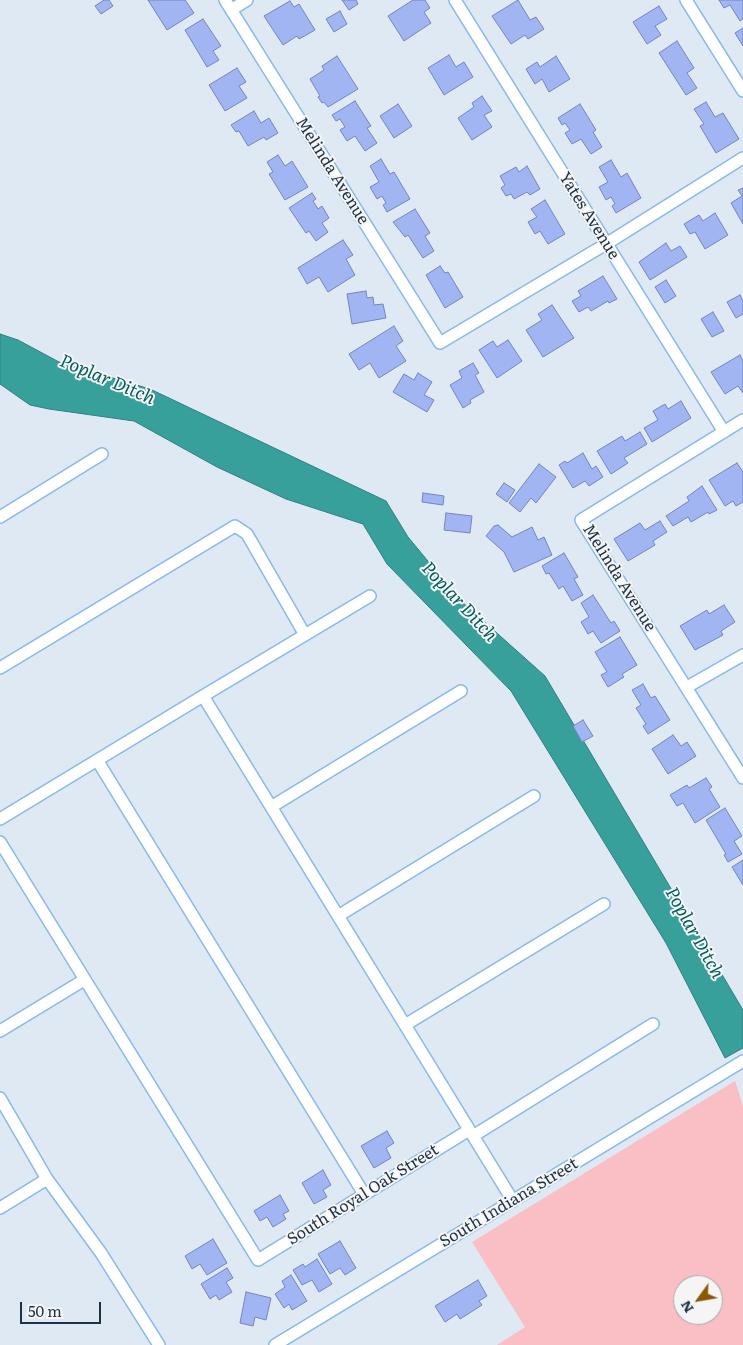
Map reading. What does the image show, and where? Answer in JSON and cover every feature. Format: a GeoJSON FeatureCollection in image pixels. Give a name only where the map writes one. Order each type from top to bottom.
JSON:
{"type":"FeatureCollection","features":[{"type":"Feature","properties":{"kind":"street"},"geometry":{"type":"LineString","coordinates":[[228,5],[247,0]]}},
{"type":"Feature","properties":{"kind":"street","name":"Yates Avenue"},"geometry":{"type":"LineString","coordinates":[[455,0],[724,432]]}},
{"type":"Feature","properties":{"kind":"street"},"geometry":{"type":"LineString","coordinates":[[686,0],[743,91]]}},
{"type":"Feature","properties":{"kind":"street","name":"Melinda Avenue"},"geometry":{"type":"LineString","coordinates":[[228,5],[440,343],[606,244]]}},
{"type":"Feature","properties":{"kind":"street"},"geometry":{"type":"LineString","coordinates":[[606,244],[743,158]]}},
{"type":"Feature","properties":{"kind":"street"},"geometry":{"type":"LineString","coordinates":[[724,432],[743,420]]}},
{"type":"Feature","properties":{"kind":"street","name":"Melinda Avenue"},"geometry":{"type":"LineString","coordinates":[[724,432],[581,520],[743,778]]}},
{"type":"Feature","properties":{"kind":"street"},"geometry":{"type":"LineString","coordinates":[[0,517],[102,454]]}},
{"type":"Feature","properties":{"kind":"street"},"geometry":{"type":"LineString","coordinates":[[0,668],[235,526],[247,534],[305,635]]}},
{"type":"Feature","properties":{"kind":"street"},"geometry":{"type":"LineString","coordinates":[[0,820],[370,596]]}},
{"type":"Feature","properties":{"kind":"street"},"geometry":{"type":"LineString","coordinates":[[686,687],[743,655]]}},
{"type":"Feature","properties":{"kind":"street"},"geometry":{"type":"LineString","coordinates":[[271,807],[461,691]]}},
{"type":"Feature","properties":{"kind":"street"},"geometry":{"type":"LineString","coordinates":[[204,696],[512,1201]]}},
{"type":"Feature","properties":{"kind":"street"},"geometry":{"type":"LineString","coordinates":[[97,760],[364,1194]]}},
{"type":"Feature","properties":{"kind":"street"},"geometry":{"type":"LineString","coordinates":[[338,916],[534,796]]}},
{"type":"Feature","properties":{"kind":"street"},"geometry":{"type":"LineString","coordinates":[[0,842],[84,980],[0,1031]]}},
{"type":"Feature","properties":{"kind":"street"},"geometry":{"type":"LineString","coordinates":[[405,1026],[604,904]]}},
{"type":"Feature","properties":{"kind":"street","name":"South Royal Oak Street"},"geometry":{"type":"LineString","coordinates":[[84,980],[258,1260],[364,1194],[471,1133],[653,1024]]}},
{"type":"Feature","properties":{"kind":"street","name":"South Indiana Street"},"geometry":{"type":"LineString","coordinates":[[275,1345],[743,1061]]}},
{"type":"Feature","properties":{"kind":"street"},"geometry":{"type":"LineString","coordinates":[[0,1098],[48,1179],[101,1253],[159,1345]]}},
{"type":"Feature","properties":{"kind":"street"},"geometry":{"type":"LineString","coordinates":[[0,1208],[48,1179]]}},
{"type":"Feature","properties":{"kind":"shaded area"},"geometry":{"type":"Polygon","coordinates":[[[735,1081],[743,1106],[743,1345],[497,1345],[525,1327],[472,1242],[735,1081]]]}},
{"type":"Feature","properties":{"kind":"water","name":"Poplar Ditch"},"geometry":{"type":"Polygon","coordinates":[[[0,334],[18,340],[59,362],[150,389],[386,501],[408,537],[461,601],[545,676],[743,1010],[743,1048],[725,1058],[666,943],[511,691],[387,564],[363,524],[286,499],[217,467],[134,421],[30,405],[0,384],[0,334]]]}},
{"type":"Feature","properties":{"kind":"building"},"geometry":{"type":"Polygon","coordinates":[[[104,0],[109,0],[113,6],[101,14],[95,6],[104,0]]]}},
{"type":"Feature","properties":{"kind":"building"},"geometry":{"type":"Polygon","coordinates":[[[148,0],[185,0],[194,13],[167,30],[148,0]]]}},
{"type":"Feature","properties":{"kind":"building"},"geometry":{"type":"Polygon","coordinates":[[[342,0],[356,0],[358,4],[349,10],[342,0]]]}},
{"type":"Feature","properties":{"kind":"building"},"geometry":{"type":"Polygon","coordinates":[[[413,0],[425,0],[430,8],[424,12],[431,23],[404,41],[388,16],[413,0]]]}},
{"type":"Feature","properties":{"kind":"building"},"geometry":{"type":"Polygon","coordinates":[[[518,0],[530,20],[536,17],[544,29],[528,39],[525,35],[511,44],[492,16],[518,0]]]}},
{"type":"Feature","properties":{"kind":"building"},"geometry":{"type":"Polygon","coordinates":[[[719,0],[743,0],[743,19],[740,21],[730,5],[724,8],[719,0]]]}},
{"type":"Feature","properties":{"kind":"building"},"geometry":{"type":"Polygon","coordinates":[[[290,1],[294,7],[299,4],[315,30],[299,39],[297,36],[283,45],[264,16],[290,1]]]}},
{"type":"Feature","properties":{"kind":"building"},"geometry":{"type":"Polygon","coordinates":[[[659,6],[667,19],[655,26],[661,35],[647,44],[633,22],[659,6]]]}},
{"type":"Feature","properties":{"kind":"building"},"geometry":{"type":"Polygon","coordinates":[[[340,11],[347,24],[334,32],[326,19],[340,11]]]}},
{"type":"Feature","properties":{"kind":"building"},"geometry":{"type":"Polygon","coordinates":[[[203,19],[221,46],[213,51],[219,60],[207,67],[185,30],[203,19]]]}},
{"type":"Feature","properties":{"kind":"building"},"geometry":{"type":"Polygon","coordinates":[[[743,28],[743,46],[735,33],[743,28]]]}},
{"type":"Feature","properties":{"kind":"building"},"geometry":{"type":"Polygon","coordinates":[[[677,41],[694,68],[687,73],[697,88],[686,95],[659,53],[677,41]]]}},
{"type":"Feature","properties":{"kind":"building"},"geometry":{"type":"Polygon","coordinates":[[[449,55],[456,67],[464,62],[473,77],[444,95],[428,68],[449,55]]]}},
{"type":"Feature","properties":{"kind":"building"},"geometry":{"type":"Polygon","coordinates":[[[337,56],[358,89],[328,107],[318,97],[320,96],[310,79],[324,70],[322,66],[337,56]]]}},
{"type":"Feature","properties":{"kind":"building"},"geometry":{"type":"Polygon","coordinates":[[[556,56],[570,79],[549,92],[542,79],[535,84],[526,69],[537,62],[540,67],[556,56]]]}},
{"type":"Feature","properties":{"kind":"building"},"geometry":{"type":"Polygon","coordinates":[[[237,68],[246,82],[239,86],[247,98],[225,111],[209,85],[237,68]]]}},
{"type":"Feature","properties":{"kind":"building"},"geometry":{"type":"Polygon","coordinates":[[[482,96],[492,111],[484,115],[492,127],[472,140],[458,118],[474,107],[472,103],[482,96]]]}},
{"type":"Feature","properties":{"kind":"building"},"geometry":{"type":"Polygon","coordinates":[[[355,101],[371,126],[367,128],[377,143],[365,151],[355,136],[347,141],[340,130],[345,127],[340,119],[336,121],[332,115],[355,101]]]}},
{"type":"Feature","properties":{"kind":"building"},"geometry":{"type":"Polygon","coordinates":[[[706,102],[715,117],[723,113],[739,139],[716,153],[700,126],[704,124],[694,109],[706,102]]]}},
{"type":"Feature","properties":{"kind":"building"},"geometry":{"type":"Polygon","coordinates":[[[398,104],[412,126],[394,138],[380,116],[398,104]]]}},
{"type":"Feature","properties":{"kind":"building"},"geometry":{"type":"Polygon","coordinates":[[[580,104],[596,130],[593,132],[602,147],[591,154],[581,139],[572,144],[565,133],[570,130],[565,123],[562,125],[558,118],[580,104]]]}},
{"type":"Feature","properties":{"kind":"building"},"geometry":{"type":"Polygon","coordinates":[[[254,111],[261,123],[269,118],[278,133],[266,140],[264,137],[248,146],[239,131],[236,132],[231,125],[254,111]]]}},
{"type":"Feature","properties":{"kind":"building"},"geometry":{"type":"Polygon","coordinates":[[[278,155],[285,166],[292,161],[308,187],[285,200],[269,174],[273,172],[267,162],[278,155]]]}},
{"type":"Feature","properties":{"kind":"building"},"geometry":{"type":"Polygon","coordinates":[[[381,159],[390,174],[394,172],[410,199],[387,212],[383,205],[386,203],[382,196],[377,199],[370,187],[379,182],[370,166],[381,159]]]}},
{"type":"Feature","properties":{"kind":"building"},"geometry":{"type":"Polygon","coordinates":[[[611,160],[621,177],[627,173],[641,198],[616,213],[612,206],[615,204],[611,197],[606,200],[599,187],[608,182],[599,167],[611,160]]]}},
{"type":"Feature","properties":{"kind":"building"},"geometry":{"type":"Polygon","coordinates":[[[527,166],[540,189],[530,195],[527,192],[514,199],[511,194],[506,196],[501,188],[505,185],[500,176],[516,167],[519,172],[527,166]]]}},
{"type":"Feature","properties":{"kind":"building"},"geometry":{"type":"Polygon","coordinates":[[[743,188],[743,224],[731,203],[742,196],[738,190],[743,188]]]}},
{"type":"Feature","properties":{"kind":"building"},"geometry":{"type":"Polygon","coordinates":[[[312,193],[316,199],[313,201],[318,209],[322,206],[329,218],[322,223],[328,232],[316,241],[309,231],[306,233],[289,208],[312,193]]]}},
{"type":"Feature","properties":{"kind":"building"},"geometry":{"type":"Polygon","coordinates":[[[545,200],[565,234],[548,244],[540,231],[535,234],[528,222],[537,217],[531,209],[545,200]]]}},
{"type":"Feature","properties":{"kind":"building"},"geometry":{"type":"Polygon","coordinates":[[[415,209],[430,233],[425,236],[434,251],[423,258],[408,235],[405,237],[393,222],[415,209]]]}},
{"type":"Feature","properties":{"kind":"building"},"geometry":{"type":"Polygon","coordinates":[[[715,213],[728,235],[705,249],[695,232],[690,234],[684,224],[699,215],[703,221],[715,213]]]}},
{"type":"Feature","properties":{"kind":"building"},"geometry":{"type":"Polygon","coordinates":[[[343,240],[353,255],[346,259],[355,275],[328,292],[319,277],[307,284],[298,268],[343,240]]]}},
{"type":"Feature","properties":{"kind":"building"},"geometry":{"type":"Polygon","coordinates":[[[666,243],[671,251],[680,246],[687,257],[650,280],[639,262],[666,243]]]}},
{"type":"Feature","properties":{"kind":"building"},"geometry":{"type":"Polygon","coordinates":[[[440,266],[445,273],[448,272],[463,297],[445,308],[426,275],[440,266]]]}},
{"type":"Feature","properties":{"kind":"building"},"geometry":{"type":"Polygon","coordinates":[[[603,276],[617,299],[609,303],[608,301],[591,311],[588,307],[579,312],[572,301],[581,296],[578,291],[603,276]]]}},
{"type":"Feature","properties":{"kind":"building"},"geometry":{"type":"Polygon","coordinates":[[[666,280],[676,296],[665,303],[655,287],[666,280]]]}},
{"type":"Feature","properties":{"kind":"building"},"geometry":{"type":"Polygon","coordinates":[[[366,291],[367,298],[373,297],[374,305],[383,304],[386,318],[352,324],[347,294],[366,291]]]}},
{"type":"Feature","properties":{"kind":"building"},"geometry":{"type":"Polygon","coordinates":[[[740,295],[743,301],[743,314],[736,318],[727,302],[740,295]]]}},
{"type":"Feature","properties":{"kind":"building"},"geometry":{"type":"Polygon","coordinates":[[[552,305],[574,338],[543,357],[526,330],[542,320],[538,314],[552,305]]]}},
{"type":"Feature","properties":{"kind":"building"},"geometry":{"type":"Polygon","coordinates":[[[713,312],[724,331],[712,337],[701,319],[713,312]]]}},
{"type":"Feature","properties":{"kind":"building"},"geometry":{"type":"Polygon","coordinates":[[[394,326],[403,341],[396,346],[406,361],[379,378],[370,363],[359,370],[349,354],[394,326]]]}},
{"type":"Feature","properties":{"kind":"building"},"geometry":{"type":"Polygon","coordinates":[[[508,340],[522,361],[497,378],[479,350],[493,341],[497,347],[508,340]]]}},
{"type":"Feature","properties":{"kind":"building"},"geometry":{"type":"Polygon","coordinates":[[[740,355],[743,361],[743,393],[738,386],[725,394],[711,372],[740,355]]]}},
{"type":"Feature","properties":{"kind":"building"},"geometry":{"type":"Polygon","coordinates":[[[473,363],[479,373],[475,375],[484,392],[470,400],[471,403],[463,408],[450,385],[462,378],[459,371],[473,363]]]}},
{"type":"Feature","properties":{"kind":"building"},"geometry":{"type":"Polygon","coordinates":[[[418,373],[432,382],[424,395],[434,400],[427,412],[393,392],[404,374],[414,380],[418,373]]]}},
{"type":"Feature","properties":{"kind":"building"},"geometry":{"type":"Polygon","coordinates":[[[681,401],[691,418],[652,442],[644,428],[658,420],[653,411],[665,404],[668,409],[681,401]]]}},
{"type":"Feature","properties":{"kind":"building"},"geometry":{"type":"Polygon","coordinates":[[[640,432],[647,444],[624,458],[628,463],[611,474],[597,451],[622,436],[625,441],[640,432]]]}},
{"type":"Feature","properties":{"kind":"building"},"geometry":{"type":"Polygon","coordinates":[[[583,453],[592,469],[596,466],[603,477],[589,486],[585,481],[573,488],[559,465],[565,461],[567,463],[583,453]]]}},
{"type":"Feature","properties":{"kind":"building"},"geometry":{"type":"Polygon","coordinates":[[[737,463],[743,472],[743,502],[736,506],[733,501],[725,506],[709,480],[737,463]]]}},
{"type":"Feature","properties":{"kind":"building"},"geometry":{"type":"Polygon","coordinates":[[[539,464],[556,477],[536,503],[531,498],[520,512],[509,503],[539,464]]]}},
{"type":"Feature","properties":{"kind":"building"},"geometry":{"type":"Polygon","coordinates":[[[504,483],[515,490],[507,502],[496,494],[504,483]]]}},
{"type":"Feature","properties":{"kind":"building"},"geometry":{"type":"Polygon","coordinates":[[[702,486],[717,510],[709,514],[708,512],[691,522],[688,517],[673,526],[666,516],[689,501],[687,497],[702,486]]]}},
{"type":"Feature","properties":{"kind":"building"},"geometry":{"type":"Polygon","coordinates":[[[423,493],[444,496],[443,505],[422,502],[423,493]]]}},
{"type":"Feature","properties":{"kind":"building"},"geometry":{"type":"Polygon","coordinates":[[[446,513],[472,516],[470,533],[444,530],[446,513]]]}},
{"type":"Feature","properties":{"kind":"building"},"geometry":{"type":"Polygon","coordinates":[[[660,521],[667,532],[653,541],[655,545],[628,561],[614,539],[640,523],[645,530],[660,521]]]}},
{"type":"Feature","properties":{"kind":"building"},"geometry":{"type":"Polygon","coordinates":[[[498,525],[512,537],[532,527],[538,540],[544,537],[552,555],[514,572],[504,552],[486,536],[494,526],[498,525]]]}},
{"type":"Feature","properties":{"kind":"building"},"geometry":{"type":"Polygon","coordinates":[[[564,553],[578,577],[574,579],[583,595],[572,601],[563,586],[559,589],[549,573],[546,574],[542,566],[564,553]]]}},
{"type":"Feature","properties":{"kind":"building"},"geometry":{"type":"Polygon","coordinates":[[[593,595],[611,623],[614,621],[620,631],[601,643],[593,631],[588,634],[581,622],[589,617],[581,603],[593,595]]]}},
{"type":"Feature","properties":{"kind":"building"},"geometry":{"type":"Polygon","coordinates":[[[724,605],[735,622],[721,631],[723,635],[695,650],[680,626],[707,610],[709,614],[724,605]]]}},
{"type":"Feature","properties":{"kind":"building"},"geometry":{"type":"Polygon","coordinates":[[[620,637],[637,665],[622,674],[624,677],[608,687],[601,675],[607,672],[595,652],[620,637]]]}},
{"type":"Feature","properties":{"kind":"building"},"geometry":{"type":"Polygon","coordinates":[[[643,684],[651,698],[655,696],[670,720],[648,734],[643,726],[646,724],[636,708],[641,705],[632,690],[643,684]]]}},
{"type":"Feature","properties":{"kind":"building"},"geometry":{"type":"Polygon","coordinates":[[[583,720],[593,736],[582,742],[573,726],[583,720]]]}},
{"type":"Feature","properties":{"kind":"building"},"geometry":{"type":"Polygon","coordinates":[[[673,735],[681,746],[687,742],[696,756],[668,774],[652,749],[673,735]]]}},
{"type":"Feature","properties":{"kind":"building"},"geometry":{"type":"Polygon","coordinates":[[[706,778],[712,787],[709,789],[720,807],[695,823],[683,803],[677,806],[670,795],[687,785],[689,788],[706,778]]]}},
{"type":"Feature","properties":{"kind":"building"},"geometry":{"type":"Polygon","coordinates":[[[725,808],[742,836],[734,841],[742,854],[728,862],[724,855],[726,854],[706,820],[725,808]]]}},
{"type":"Feature","properties":{"kind":"building"},"geometry":{"type":"Polygon","coordinates":[[[743,860],[743,885],[732,867],[743,860]]]}},
{"type":"Feature","properties":{"kind":"building"},"geometry":{"type":"Polygon","coordinates":[[[387,1131],[394,1143],[386,1148],[391,1158],[374,1168],[361,1146],[387,1131]]]}},
{"type":"Feature","properties":{"kind":"building"},"geometry":{"type":"Polygon","coordinates":[[[323,1170],[331,1185],[323,1190],[327,1197],[314,1204],[302,1183],[323,1170]]]}},
{"type":"Feature","properties":{"kind":"building"},"geometry":{"type":"Polygon","coordinates":[[[280,1195],[289,1211],[283,1214],[286,1219],[273,1227],[267,1217],[260,1221],[254,1211],[280,1195]]]}},
{"type":"Feature","properties":{"kind":"building"},"geometry":{"type":"Polygon","coordinates":[[[213,1239],[227,1263],[207,1275],[200,1264],[192,1269],[185,1256],[213,1239]]]}},
{"type":"Feature","properties":{"kind":"building"},"geometry":{"type":"Polygon","coordinates":[[[340,1241],[356,1268],[345,1275],[340,1268],[330,1274],[318,1254],[340,1241]]]}},
{"type":"Feature","properties":{"kind":"building"},"geometry":{"type":"Polygon","coordinates":[[[317,1259],[332,1284],[319,1292],[312,1280],[302,1285],[293,1270],[303,1264],[305,1267],[317,1259]]]}},
{"type":"Feature","properties":{"kind":"building"},"geometry":{"type":"Polygon","coordinates":[[[227,1268],[233,1278],[226,1282],[232,1292],[219,1300],[216,1295],[210,1299],[201,1284],[227,1268]]]}},
{"type":"Feature","properties":{"kind":"building"},"geometry":{"type":"Polygon","coordinates":[[[291,1275],[307,1301],[292,1310],[289,1304],[284,1308],[275,1294],[285,1287],[282,1281],[291,1275]]]}},
{"type":"Feature","properties":{"kind":"building"},"geometry":{"type":"Polygon","coordinates":[[[478,1280],[487,1296],[479,1301],[482,1305],[460,1319],[457,1314],[445,1322],[435,1306],[478,1280]]]}},
{"type":"Feature","properties":{"kind":"building"},"geometry":{"type":"Polygon","coordinates":[[[246,1292],[271,1298],[266,1320],[255,1317],[253,1326],[240,1323],[246,1292]]]}}]}
